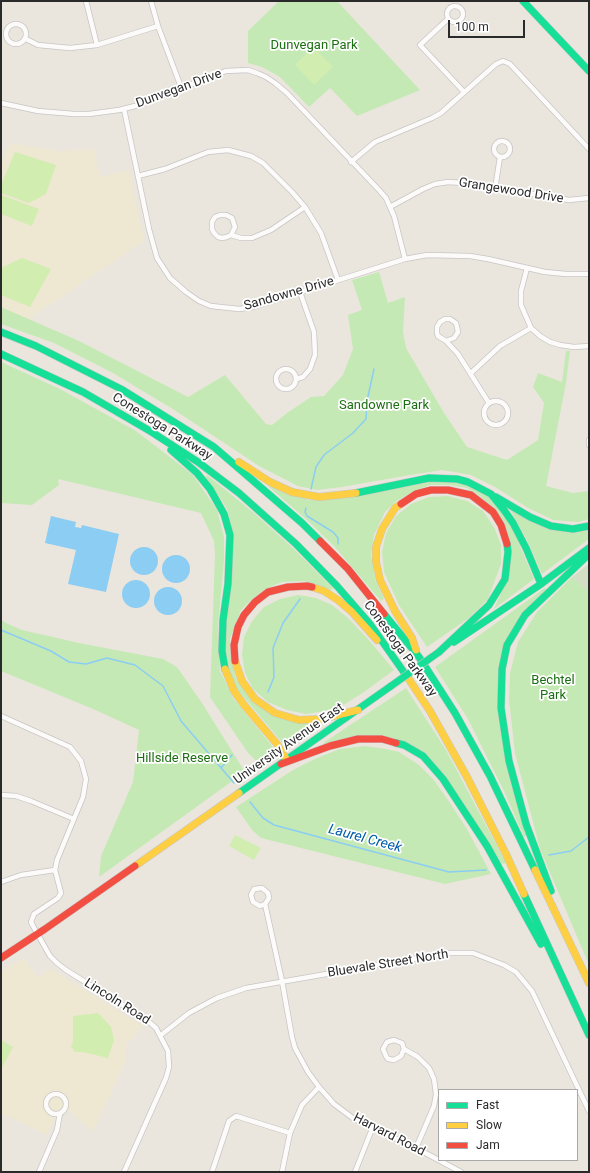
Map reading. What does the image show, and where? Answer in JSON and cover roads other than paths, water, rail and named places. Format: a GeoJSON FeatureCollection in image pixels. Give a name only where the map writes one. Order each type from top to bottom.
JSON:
{"type":"FeatureCollection","features":[{"type":"Feature","properties":{"kind":"main road"},"geometry":{"type":"LineString","coordinates":[[523,1],[589,71]]}},
{"type":"Feature","properties":{"kind":"main road","name":"Conestoga Parkway"},"geometry":{"type":"LineString","coordinates":[[1,332],[36,346],[115,386],[214,447],[302,523],[348,569],[419,657],[455,713],[490,776],[589,983]]}},
{"type":"Feature","properties":{"kind":"main road","name":"Conestoga Parkway"},"geometry":{"type":"LineString","coordinates":[[1,354],[83,392],[150,431],[198,462],[239,493],[296,544],[337,586],[370,624],[430,711],[467,777],[506,854],[589,1034]]}},
{"type":"Feature","properties":{"kind":"main road"},"geometry":{"type":"LineString","coordinates":[[150,431],[197,474],[210,489],[224,514],[230,536],[228,584],[223,620],[222,651],[225,670],[234,691],[241,701],[277,744],[284,762],[330,746],[358,739],[382,739],[404,745],[423,756],[443,778],[487,846],[567,989]]}},
{"type":"Feature","properties":{"kind":"main road"},"geometry":{"type":"LineString","coordinates":[[214,447],[270,482],[292,492],[319,497],[346,495],[429,478],[457,479],[468,482],[530,517],[551,526],[573,529],[589,526]]}},
{"type":"Feature","properties":{"kind":"main road"},"geometry":{"type":"LineString","coordinates":[[419,657],[412,638],[395,612],[380,580],[376,562],[376,547],[382,529],[395,508],[416,494],[431,490],[448,490],[471,495],[493,512],[501,525],[507,540],[508,552],[505,579],[489,605],[439,652]]}},
{"type":"Feature","properties":{"kind":"main road"},"geometry":{"type":"LineString","coordinates":[[491,494],[513,524],[526,548],[541,584]]}},
{"type":"Feature","properties":{"kind":"main road","name":"University Avenue East"},"geometry":{"type":"LineString","coordinates":[[1,958],[284,762],[439,652],[541,584],[589,548]]}},
{"type":"Feature","properties":{"kind":"main road"},"geometry":{"type":"LineString","coordinates":[[569,941],[526,824],[509,761],[501,708],[502,669],[508,645],[526,615],[589,554]]}},
{"type":"Feature","properties":{"kind":"main road"},"geometry":{"type":"LineString","coordinates":[[358,710],[321,719],[299,720],[275,713],[255,699],[242,681],[234,660],[234,645],[238,628],[244,615],[255,602],[268,592],[288,587],[306,586],[324,591],[338,600],[352,612],[370,634],[391,653]]}},
{"type":"Feature","properties":{"kind":"street"},"geometry":{"type":"LineString","coordinates":[[86,1],[97,45]]}},
{"type":"Feature","properties":{"kind":"street"},"geometry":{"type":"LineString","coordinates":[[151,1],[158,26],[181,87]]}},
{"type":"Feature","properties":{"kind":"street"},"geometry":{"type":"LineString","coordinates":[[448,19],[420,45],[464,92]]}},
{"type":"Feature","properties":{"kind":"street"},"geometry":{"type":"LineString","coordinates":[[15,24],[22,26],[26,31],[26,39],[19,44],[13,44],[6,37],[8,29],[15,24]]}},
{"type":"Feature","properties":{"kind":"street"},"geometry":{"type":"LineString","coordinates":[[26,39],[38,45],[70,48],[97,45],[158,26]]}},
{"type":"Feature","properties":{"kind":"street"},"geometry":{"type":"LineString","coordinates":[[351,162],[375,142],[441,113],[496,64],[503,61],[510,64],[589,148]]}},
{"type":"Feature","properties":{"kind":"street","name":"Dunvegan Drive"},"geometry":{"type":"LineString","coordinates":[[1,103],[38,111],[89,114],[124,109],[226,71],[248,70],[266,77],[287,94],[379,190],[390,206],[394,216],[405,259]]}},
{"type":"Feature","properties":{"kind":"street","name":"Sandowne Drive"},"geometry":{"type":"LineString","coordinates":[[124,109],[149,229],[158,258],[170,278],[199,301],[211,306],[239,309],[253,307],[405,259],[427,255],[470,256],[545,272],[589,274]]}},
{"type":"Feature","properties":{"kind":"street"},"geometry":{"type":"LineString","coordinates":[[138,176],[165,169],[208,152],[228,150],[251,156],[263,163],[305,207],[321,234],[338,280]]}},
{"type":"Feature","properties":{"kind":"street"},"geometry":{"type":"LineString","coordinates":[[496,188],[500,157]]}},
{"type":"Feature","properties":{"kind":"street","name":"Grangewood Drive"},"geometry":{"type":"LineString","coordinates":[[390,206],[435,184],[448,182],[464,183],[569,200],[589,198]]}},
{"type":"Feature","properties":{"kind":"street"},"geometry":{"type":"LineString","coordinates":[[231,235],[235,226],[232,218],[226,215],[215,217],[211,225],[214,233],[222,238],[231,235],[241,238],[252,238],[271,230],[305,207]]}},
{"type":"Feature","properties":{"kind":"street"},"geometry":{"type":"LineString","coordinates":[[526,268],[521,292],[521,305],[531,328],[550,342],[574,347],[589,346]]}},
{"type":"Feature","properties":{"kind":"street"},"geometry":{"type":"LineString","coordinates":[[296,379],[292,371],[285,369],[279,371],[275,379],[280,387],[286,389],[292,387],[296,379],[303,377],[310,369],[315,355],[314,332],[300,292]]}},
{"type":"Feature","properties":{"kind":"street"},"geometry":{"type":"LineString","coordinates":[[446,341],[454,338],[458,332],[456,323],[450,319],[443,320],[438,324],[438,336],[446,341],[458,354],[489,403]]}},
{"type":"Feature","properties":{"kind":"street"},"geometry":{"type":"LineString","coordinates":[[471,373],[500,346],[531,328]]}},
{"type":"Feature","properties":{"kind":"street"},"geometry":{"type":"LineString","coordinates":[[497,401],[504,404],[507,409],[507,414],[503,422],[496,425],[491,424],[486,419],[484,411],[489,403],[497,401]]}},
{"type":"Feature","properties":{"kind":"street"},"geometry":{"type":"LineString","coordinates":[[589,440],[589,445]]}},
{"type":"Feature","properties":{"kind":"street"},"geometry":{"type":"LineString","coordinates":[[1,716],[70,746],[81,761],[86,779],[83,797],[60,849],[56,860],[55,870],[21,875],[1,882]]}},
{"type":"Feature","properties":{"kind":"street"},"geometry":{"type":"LineString","coordinates":[[1,795],[16,796],[74,819]]}},
{"type":"Feature","properties":{"kind":"street","name":"Lincoln Road"},"geometry":{"type":"LineString","coordinates":[[55,870],[61,893],[58,898],[34,914],[31,922],[50,956],[56,963],[148,1021],[161,1035],[170,1058],[166,1078],[124,1172]]}},
{"type":"Feature","properties":{"kind":"street"},"geometry":{"type":"LineString","coordinates":[[260,887],[266,890],[269,898],[266,904],[260,906],[253,902],[251,895],[254,889],[260,887]]}},
{"type":"Feature","properties":{"kind":"street","name":"Harvard Road"},"geometry":{"type":"LineString","coordinates":[[266,904],[295,1048],[318,1087],[334,1104],[354,1119],[438,1160]]}},
{"type":"Feature","properties":{"kind":"street","name":"Bluevale Street North"},"geometry":{"type":"LineString","coordinates":[[161,1035],[189,1014],[217,998],[246,988],[448,953],[473,954],[504,965],[516,972],[532,991],[589,1110]]}},
{"type":"Feature","properties":{"kind":"street"},"geometry":{"type":"LineString","coordinates":[[404,1049],[401,1056],[394,1060],[388,1059],[384,1052],[384,1045],[391,1040],[399,1041],[404,1049],[418,1057],[428,1068],[434,1079],[436,1094],[434,1106],[416,1148]]}},
{"type":"Feature","properties":{"kind":"street"},"geometry":{"type":"LineString","coordinates":[[282,1172],[290,1133],[302,1105],[318,1087]]}},
{"type":"Feature","properties":{"kind":"street"},"geometry":{"type":"LineString","coordinates":[[39,1172],[57,1130],[60,1113],[66,1108],[65,1099],[59,1094],[50,1096],[46,1100],[47,1108],[53,1114],[60,1113]]}},
{"type":"Feature","properties":{"kind":"street"},"geometry":{"type":"LineString","coordinates":[[212,1172],[229,1121],[236,1116],[290,1133]]}},
{"type":"Feature","properties":{"kind":"street"},"geometry":{"type":"LineString","coordinates":[[355,1172],[372,1128]]}},
{"type":"Feature","properties":{"kind":"street","name":"Harvard Road"},"geometry":{"type":"LineString","coordinates":[[440,1161],[461,1172]]}},
{"type":"Feature","properties":{"kind":"water"},"geometry":{"type":"Polygon","coordinates":[[[51,516],[76,522],[75,527],[81,528],[82,525],[119,534],[106,592],[68,584],[76,550],[45,543],[51,516]]]}},
{"type":"Feature","properties":{"kind":"water"},"geometry":{"type":"Polygon","coordinates":[[[144,547],[154,551],[158,561],[154,571],[144,575],[134,571],[130,561],[134,551],[144,547]]]}},
{"type":"Feature","properties":{"kind":"water"},"geometry":{"type":"Polygon","coordinates":[[[176,555],[186,559],[190,569],[186,579],[176,583],[166,579],[162,569],[166,559],[176,555]]]}},
{"type":"Feature","properties":{"kind":"water"},"geometry":{"type":"Polygon","coordinates":[[[136,580],[146,584],[150,594],[146,604],[136,608],[126,604],[122,594],[126,584],[136,580]]]}},
{"type":"Feature","properties":{"kind":"water"},"geometry":{"type":"Polygon","coordinates":[[[168,587],[178,591],[182,601],[178,611],[168,615],[158,611],[154,601],[158,591],[168,587]]]}},
{"type":"Feature","properties":{"kind":"waterway"},"geometry":{"type":"LineString","coordinates":[[311,489],[316,467],[324,455],[353,433],[366,419],[367,401],[374,369]]}},
{"type":"Feature","properties":{"kind":"waterway"},"geometry":{"type":"LineString","coordinates":[[306,508],[305,512],[307,516],[333,532],[338,538],[338,544]]}},
{"type":"Feature","properties":{"kind":"waterway"},"geometry":{"type":"LineString","coordinates":[[268,692],[274,677],[273,648],[283,623],[300,599]]}},
{"type":"Feature","properties":{"kind":"waterway"},"geometry":{"type":"LineString","coordinates":[[1,630],[51,651],[69,662],[86,664],[107,658],[135,665],[163,686],[181,721],[234,783]]}},
{"type":"Feature","properties":{"kind":"waterway"},"geometry":{"type":"LineString","coordinates":[[221,768],[232,755]]}},
{"type":"Feature","properties":{"kind":"waterway","name":"Laurel Creek"},"geometry":{"type":"LineString","coordinates":[[250,802],[263,818],[274,825],[449,872],[486,870]]}},
{"type":"Feature","properties":{"kind":"waterway","name":"Laurel Creek"},"geometry":{"type":"LineString","coordinates":[[549,855],[571,851],[589,837]]}},
{"type":"Feature","properties":{"kind":"park label","name":"Dunvegan Park"},"geometry":{"type":"Point","coordinates":[314,46]}},
{"type":"Feature","properties":{"kind":"park label","name":"Sandowne Park"},"geometry":{"type":"Point","coordinates":[384,406]}},
{"type":"Feature","properties":{"kind":"park label","name":"Bechtel Park"},"geometry":{"type":"Point","coordinates":[553,688]}},
{"type":"Feature","properties":{"kind":"park label","name":"Hillside Reserve"},"geometry":{"type":"Point","coordinates":[182,759]}}]}
